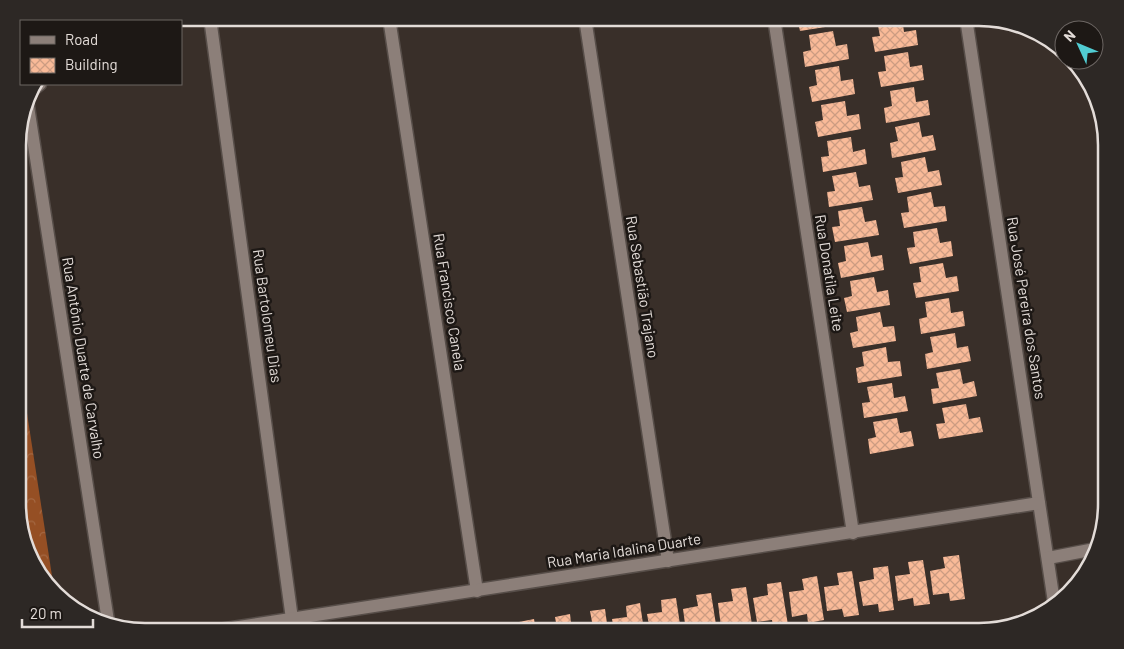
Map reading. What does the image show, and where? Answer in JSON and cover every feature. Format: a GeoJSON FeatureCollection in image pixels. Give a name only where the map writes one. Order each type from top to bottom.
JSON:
{"type":"FeatureCollection","features":[{"type":"Feature","properties":{"kind":"street","name":"Rua Bartolomeu Dias"},"geometry":{"type":"LineString","coordinates":[[211,26],[292,619]]}},
{"type":"Feature","properties":{"kind":"street","name":"Rua Francisco Canela"},"geometry":{"type":"LineString","coordinates":[[390,26],[477,591]]}},
{"type":"Feature","properties":{"kind":"street","name":"Rua Sebastião Trajano"},"geometry":{"type":"LineString","coordinates":[[586,26],[668,561]]}},
{"type":"Feature","properties":{"kind":"street","name":"Rua Donatila Leite"},"geometry":{"type":"LineString","coordinates":[[775,26],[852,532]]}},
{"type":"Feature","properties":{"kind":"street","name":"Rua José Pereira dos Santos"},"geometry":{"type":"LineString","coordinates":[[967,26],[1053,596]]}},
{"type":"Feature","properties":{"kind":"street","name":"Rua Antônio Duarte de Carvalho"},"geometry":{"type":"LineString","coordinates":[[30,117],[107,616]]}},
{"type":"Feature","properties":{"kind":"street","name":"Rua Maria Idalina Duarte"},"geometry":{"type":"LineString","coordinates":[[269,623],[1039,504]]}},
{"type":"Feature","properties":{"kind":"street"},"geometry":{"type":"LineString","coordinates":[[1048,558],[1088,550]]}},
{"type":"Feature","properties":{"kind":"green space"},"geometry":{"type":"Polygon","coordinates":[[[26,407],[52,577],[39,556],[27,519],[26,407]]]}},
{"type":"Feature","properties":{"kind":"building"},"geometry":{"type":"Polygon","coordinates":[[[799,26],[831,26],[800,31],[799,26]]]}},
{"type":"Feature","properties":{"kind":"building"},"geometry":{"type":"Polygon","coordinates":[[[878,26],[903,26],[904,32],[916,30],[918,45],[875,52],[872,37],[880,36],[878,26]]]}},
{"type":"Feature","properties":{"kind":"building"},"geometry":{"type":"Polygon","coordinates":[[[833,31],[836,46],[847,44],[849,59],[805,67],[803,52],[811,50],[809,35],[833,31]]]}},
{"type":"Feature","properties":{"kind":"building"},"geometry":{"type":"Polygon","coordinates":[[[908,52],[910,67],[922,65],[924,80],[881,87],[878,72],[886,71],[884,56],[908,52]]]}},
{"type":"Feature","properties":{"kind":"building"},"geometry":{"type":"Polygon","coordinates":[[[839,66],[841,81],[853,79],[855,94],[812,102],[809,87],[817,85],[815,70],[839,66]]]}},
{"type":"Feature","properties":{"kind":"building"},"geometry":{"type":"Polygon","coordinates":[[[914,87],[916,102],[928,100],[930,115],[886,123],[884,108],[892,106],[890,91],[914,87]]]}},
{"type":"Feature","properties":{"kind":"building"},"geometry":{"type":"Polygon","coordinates":[[[845,101],[847,116],[859,114],[861,129],[818,137],[815,122],[823,120],[821,105],[845,101]]]}},
{"type":"Feature","properties":{"kind":"building"},"geometry":{"type":"Polygon","coordinates":[[[919,122],[922,137],[933,135],[936,150],[892,158],[890,143],[898,141],[895,127],[919,122]]]}},
{"type":"Feature","properties":{"kind":"building"},"geometry":{"type":"Polygon","coordinates":[[[851,137],[853,152],[865,149],[867,164],[823,172],[821,157],[829,156],[827,141],[851,137]]]}},
{"type":"Feature","properties":{"kind":"building"},"geometry":{"type":"Polygon","coordinates":[[[925,157],[928,172],[939,170],[942,185],[898,193],[895,178],[903,177],[901,162],[925,157]]]}},
{"type":"Feature","properties":{"kind":"building"},"geometry":{"type":"Polygon","coordinates":[[[856,172],[859,187],[870,185],[873,200],[829,207],[827,192],[835,191],[832,176],[856,172]]]}},
{"type":"Feature","properties":{"kind":"building"},"geometry":{"type":"Polygon","coordinates":[[[931,192],[934,207],[945,206],[947,221],[904,228],[901,213],[909,212],[907,197],[931,192]]]}},
{"type":"Feature","properties":{"kind":"building"},"geometry":{"type":"Polygon","coordinates":[[[862,207],[865,222],[876,220],[879,235],[835,242],[832,227],[840,226],[838,211],[862,207]]]}},
{"type":"Feature","properties":{"kind":"building"},"geometry":{"type":"Polygon","coordinates":[[[937,228],[940,243],[951,241],[953,256],[910,264],[907,248],[915,247],[913,232],[937,228]]]}},
{"type":"Feature","properties":{"kind":"building"},"geometry":{"type":"Polygon","coordinates":[[[868,242],[871,257],[882,255],[884,270],[841,278],[838,263],[846,261],[844,246],[868,242]]]}},
{"type":"Feature","properties":{"kind":"building"},"geometry":{"type":"Polygon","coordinates":[[[943,263],[946,278],[957,276],[959,291],[916,298],[913,283],[921,282],[919,267],[943,263]]]}},
{"type":"Feature","properties":{"kind":"building"},"geometry":{"type":"Polygon","coordinates":[[[874,277],[877,292],[888,290],[890,305],[847,312],[844,298],[852,296],[850,281],[874,277]]]}},
{"type":"Feature","properties":{"kind":"building"},"geometry":{"type":"Polygon","coordinates":[[[949,298],[951,313],[963,311],[965,326],[921,334],[919,319],[927,317],[925,302],[949,298]]]}},
{"type":"Feature","properties":{"kind":"building"},"geometry":{"type":"Polygon","coordinates":[[[880,312],[883,327],[894,326],[896,341],[853,348],[850,333],[858,331],[856,317],[880,312]]]}},
{"type":"Feature","properties":{"kind":"building"},"geometry":{"type":"Polygon","coordinates":[[[955,333],[957,348],[968,346],[971,361],[927,369],[925,354],[933,352],[930,337],[955,333]]]}},
{"type":"Feature","properties":{"kind":"building"},"geometry":{"type":"Polygon","coordinates":[[[886,347],[888,362],[900,361],[902,376],[858,383],[856,368],[864,366],[862,352],[886,347]]]}},
{"type":"Feature","properties":{"kind":"building"},"geometry":{"type":"Polygon","coordinates":[[[960,369],[963,384],[974,381],[977,396],[933,404],[931,389],[939,388],[936,373],[960,369]]]}},
{"type":"Feature","properties":{"kind":"building"},"geometry":{"type":"Polygon","coordinates":[[[892,383],[894,398],[905,396],[908,411],[864,418],[862,403],[870,402],[867,387],[892,383]]]}},
{"type":"Feature","properties":{"kind":"building"},"geometry":{"type":"Polygon","coordinates":[[[966,404],[969,419],[980,417],[983,432],[939,439],[936,424],[945,423],[942,408],[966,404]]]}},
{"type":"Feature","properties":{"kind":"building"},"geometry":{"type":"Polygon","coordinates":[[[897,418],[900,433],[911,431],[914,446],[870,454],[868,439],[876,437],[873,422],[897,418]]]}},
{"type":"Feature","properties":{"kind":"building"},"geometry":{"type":"Polygon","coordinates":[[[959,555],[965,599],[950,601],[949,593],[933,595],[930,571],[945,568],[943,557],[959,555]]]}},
{"type":"Feature","properties":{"kind":"building"},"geometry":{"type":"Polygon","coordinates":[[[923,560],[930,604],[914,606],[913,598],[898,601],[895,576],[910,574],[908,562],[923,560]]]}},
{"type":"Feature","properties":{"kind":"building"},"geometry":{"type":"Polygon","coordinates":[[[888,566],[894,610],[879,612],[878,604],[863,606],[859,582],[874,579],[873,568],[888,566]]]}},
{"type":"Feature","properties":{"kind":"building"},"geometry":{"type":"Polygon","coordinates":[[[852,571],[859,615],[844,617],[842,609],[827,611],[824,587],[839,585],[837,573],[852,571]]]}},
{"type":"Feature","properties":{"kind":"building"},"geometry":{"type":"Polygon","coordinates":[[[817,576],[824,620],[808,622],[807,614],[792,617],[789,592],[804,590],[802,579],[817,576]]]}},
{"type":"Feature","properties":{"kind":"building"},"geometry":{"type":"Polygon","coordinates":[[[781,582],[788,622],[772,622],[772,620],[757,622],[753,598],[768,595],[767,584],[781,582]]]}},
{"type":"Feature","properties":{"kind":"building"},"geometry":{"type":"Polygon","coordinates":[[[746,587],[752,622],[720,622],[718,603],[733,601],[731,589],[746,587]]]}},
{"type":"Feature","properties":{"kind":"building"},"geometry":{"type":"Polygon","coordinates":[[[711,593],[716,622],[685,622],[683,609],[698,606],[696,595],[711,593]]]}},
{"type":"Feature","properties":{"kind":"building"},"geometry":{"type":"Polygon","coordinates":[[[676,598],[680,622],[648,622],[647,614],[662,612],[661,600],[676,598]]]}},
{"type":"Feature","properties":{"kind":"building"},"geometry":{"type":"Polygon","coordinates":[[[640,603],[643,622],[613,622],[612,619],[627,617],[626,606],[640,603]]]}},
{"type":"Feature","properties":{"kind":"building"},"geometry":{"type":"Polygon","coordinates":[[[605,609],[607,622],[590,622],[592,622],[590,611],[605,609]]]}},
{"type":"Feature","properties":{"kind":"building"},"geometry":{"type":"Polygon","coordinates":[[[570,614],[571,622],[556,623],[555,617],[570,614]]]}},
{"type":"Feature","properties":{"kind":"building"},"geometry":{"type":"Polygon","coordinates":[[[534,619],[535,623],[519,623],[534,619]]]}}]}
